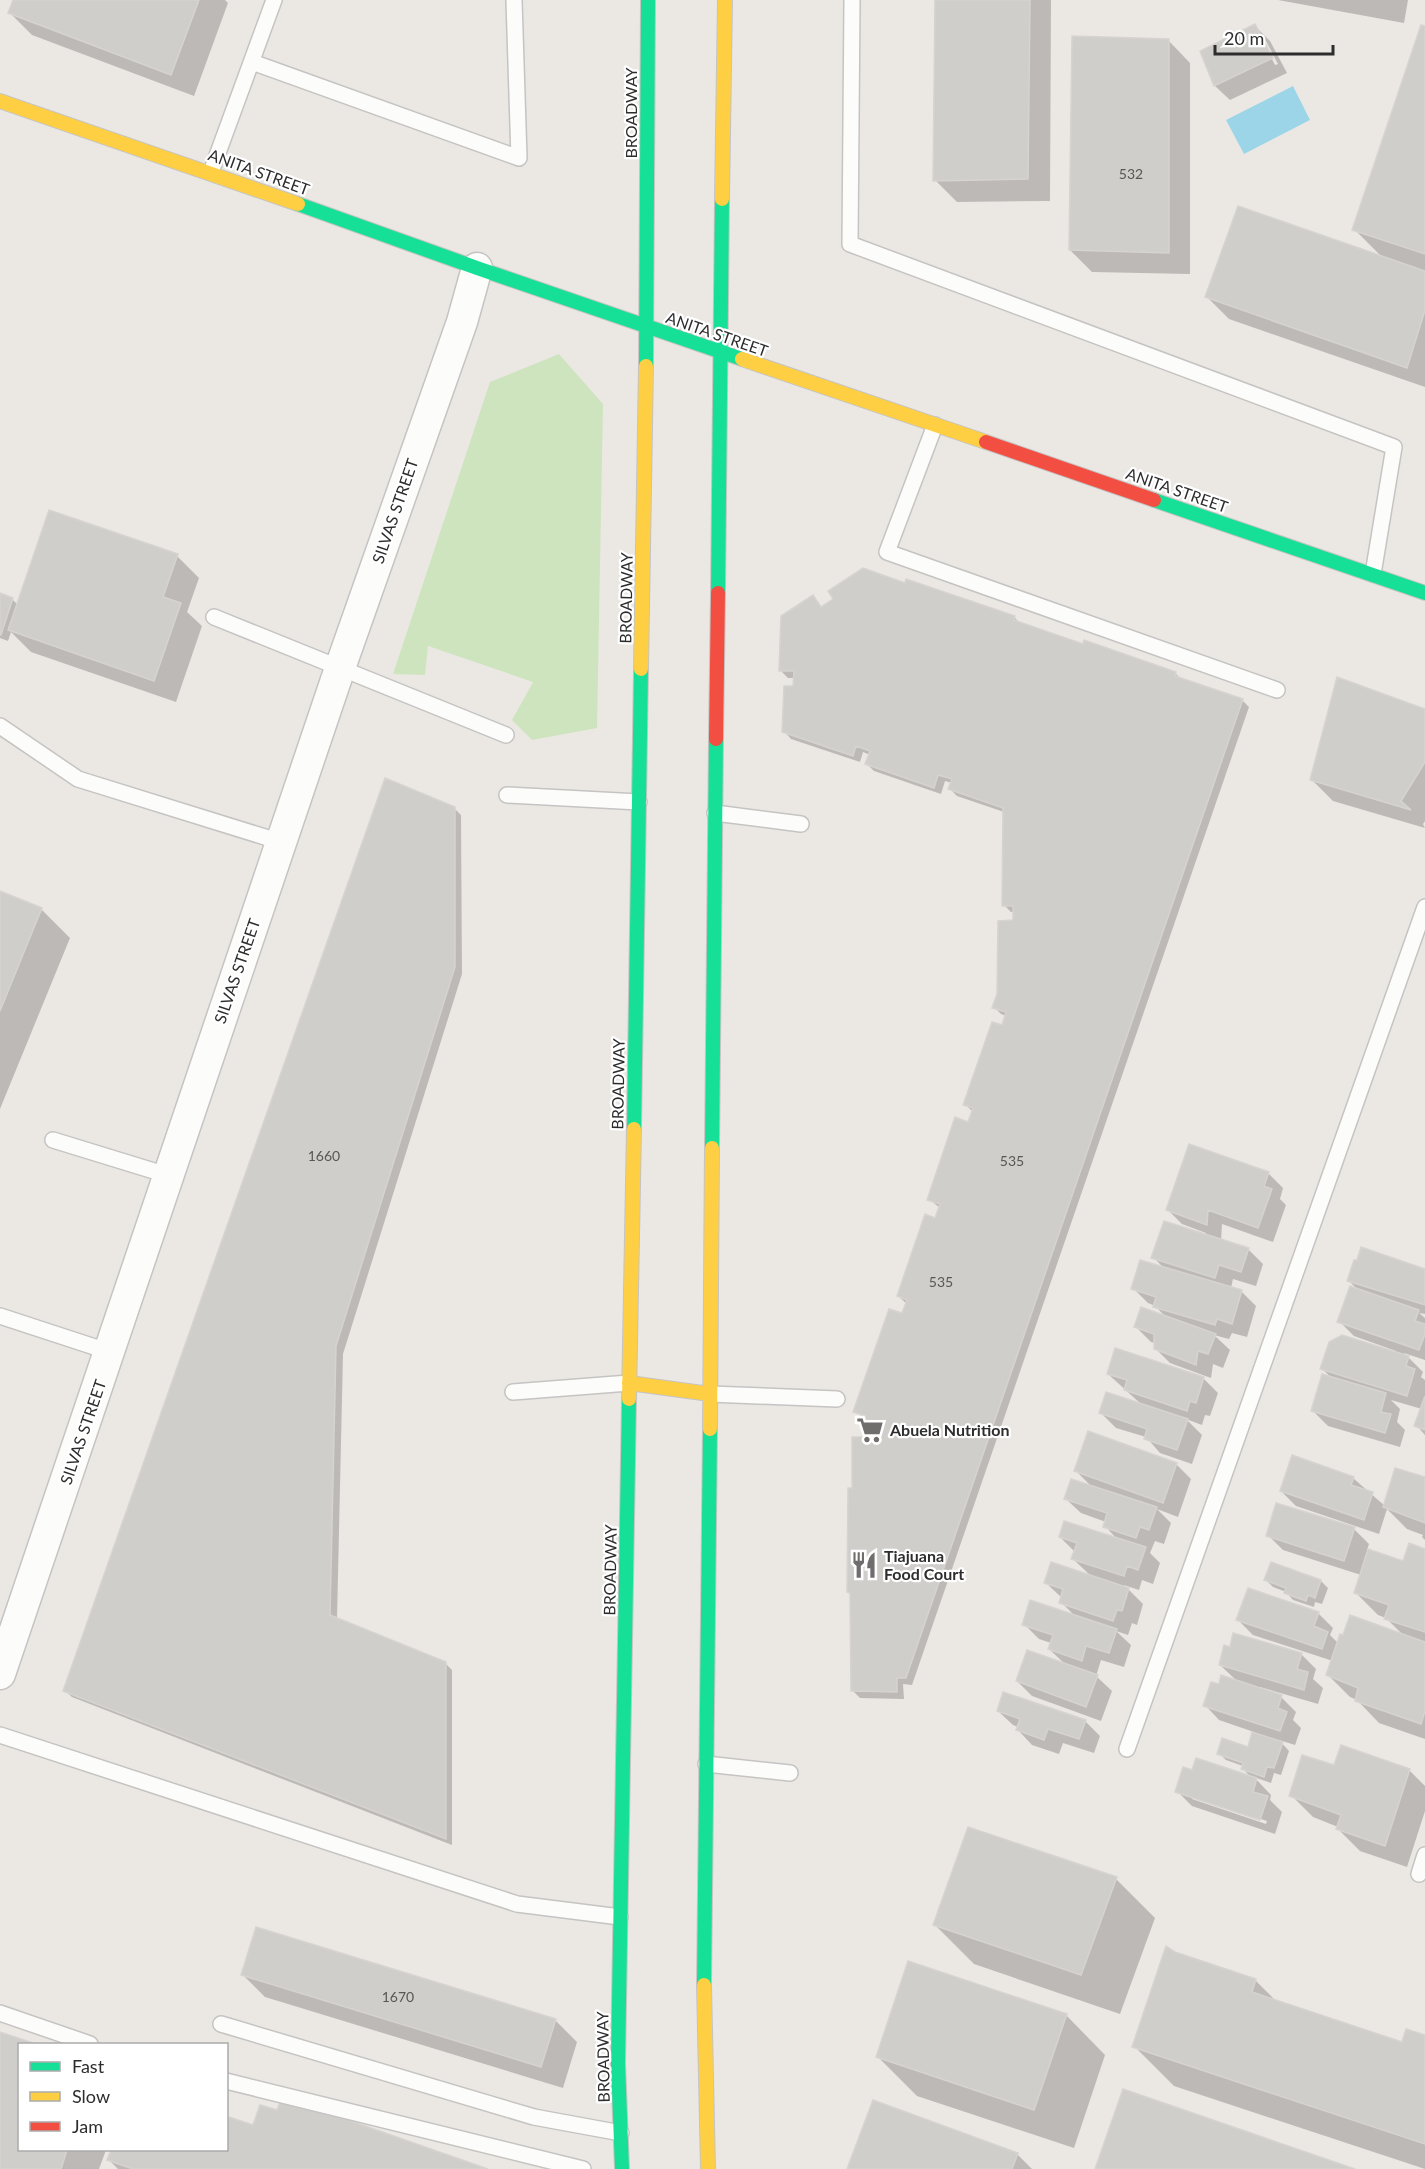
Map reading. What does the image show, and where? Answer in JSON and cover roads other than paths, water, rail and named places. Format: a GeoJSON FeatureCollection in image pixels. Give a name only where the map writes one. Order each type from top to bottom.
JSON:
{"type":"FeatureCollection","features":[{"type":"Feature","properties":{"kind":"main road","name":"BROADWAY"},"geometry":{"type":"LineString","coordinates":[[622,2169],[618,2063],[647,327],[648,0]]}},
{"type":"Feature","properties":{"kind":"main road"},"geometry":{"type":"LineString","coordinates":[[708,2169],[704,2027],[706,1764],[725,0]]}},
{"type":"Feature","properties":{"kind":"main road","name":"ANITA STREET"},"geometry":{"type":"LineString","coordinates":[[0,101],[211,172],[647,327],[1425,593]]}},
{"type":"Feature","properties":{"kind":"main road"},"geometry":{"type":"LineString","coordinates":[[629,1383],[710,1394]]}},
{"type":"Feature","properties":{"kind":"street","name":"SILVAS STREET"},"geometry":{"type":"LineString","coordinates":[[0,1674],[340,668],[462,322],[477,268]]}},
{"type":"Feature","properties":{"kind":"lane"},"geometry":{"type":"LineString","coordinates":[[211,172],[274,0]]}},
{"type":"Feature","properties":{"kind":"lane"},"geometry":{"type":"LineString","coordinates":[[252,62],[519,158],[514,0]]}},
{"type":"Feature","properties":{"kind":"lane"},"geometry":{"type":"LineString","coordinates":[[852,0],[850,244],[1394,447],[1373,574]]}},
{"type":"Feature","properties":{"kind":"lane"},"geometry":{"type":"LineString","coordinates":[[935,425],[887,552],[1277,690]]}},
{"type":"Feature","properties":{"kind":"lane"},"geometry":{"type":"LineString","coordinates":[[214,617],[506,735]]}},
{"type":"Feature","properties":{"kind":"lane"},"geometry":{"type":"LineString","coordinates":[[0,726],[78,779],[281,842]]}},
{"type":"Feature","properties":{"kind":"lane"},"geometry":{"type":"LineString","coordinates":[[507,795],[639,802]]}},
{"type":"Feature","properties":{"kind":"lane"},"geometry":{"type":"LineString","coordinates":[[715,813],[801,824]]}},
{"type":"Feature","properties":{"kind":"lane"},"geometry":{"type":"LineString","coordinates":[[1127,1749],[1425,906]]}},
{"type":"Feature","properties":{"kind":"lane"},"geometry":{"type":"LineString","coordinates":[[53,1140],[167,1176]]}},
{"type":"Feature","properties":{"kind":"lane"},"geometry":{"type":"LineString","coordinates":[[0,1316],[110,1352]]}},
{"type":"Feature","properties":{"kind":"lane"},"geometry":{"type":"LineString","coordinates":[[513,1392],[629,1383]]}},
{"type":"Feature","properties":{"kind":"lane"},"geometry":{"type":"LineString","coordinates":[[710,1394],[837,1399]]}},
{"type":"Feature","properties":{"kind":"lane"},"geometry":{"type":"LineString","coordinates":[[0,1735],[517,1904],[620,1917]]}},
{"type":"Feature","properties":{"kind":"lane"},"geometry":{"type":"LineString","coordinates":[[706,1764],[790,1773]]}},
{"type":"Feature","properties":{"kind":"lane"},"geometry":{"type":"LineString","coordinates":[[1419,1874],[1425,1855]]}},
{"type":"Feature","properties":{"kind":"lane"},"geometry":{"type":"LineString","coordinates":[[0,2013],[87,2043]]}},
{"type":"Feature","properties":{"kind":"lane"},"geometry":{"type":"LineString","coordinates":[[220,2024],[534,2117],[621,2133]]}},
{"type":"Feature","properties":{"kind":"lane"},"geometry":{"type":"LineString","coordinates":[[228,2081],[583,2169]]}},
{"type":"Feature","properties":{"kind":"water"},"geometry":{"type":"Polygon","coordinates":[[[1293,86],[1310,120],[1244,154],[1226,120],[1293,86]]]}},
{"type":"Feature","properties":{"kind":"place","name":"Abuela Nutrition"},"geometry":{"type":"Point","coordinates":[870,1430]}},
{"type":"Feature","properties":{"kind":"place","name":"Tiajuana Food Court"},"geometry":{"type":"Point","coordinates":[864,1565]}}]}
